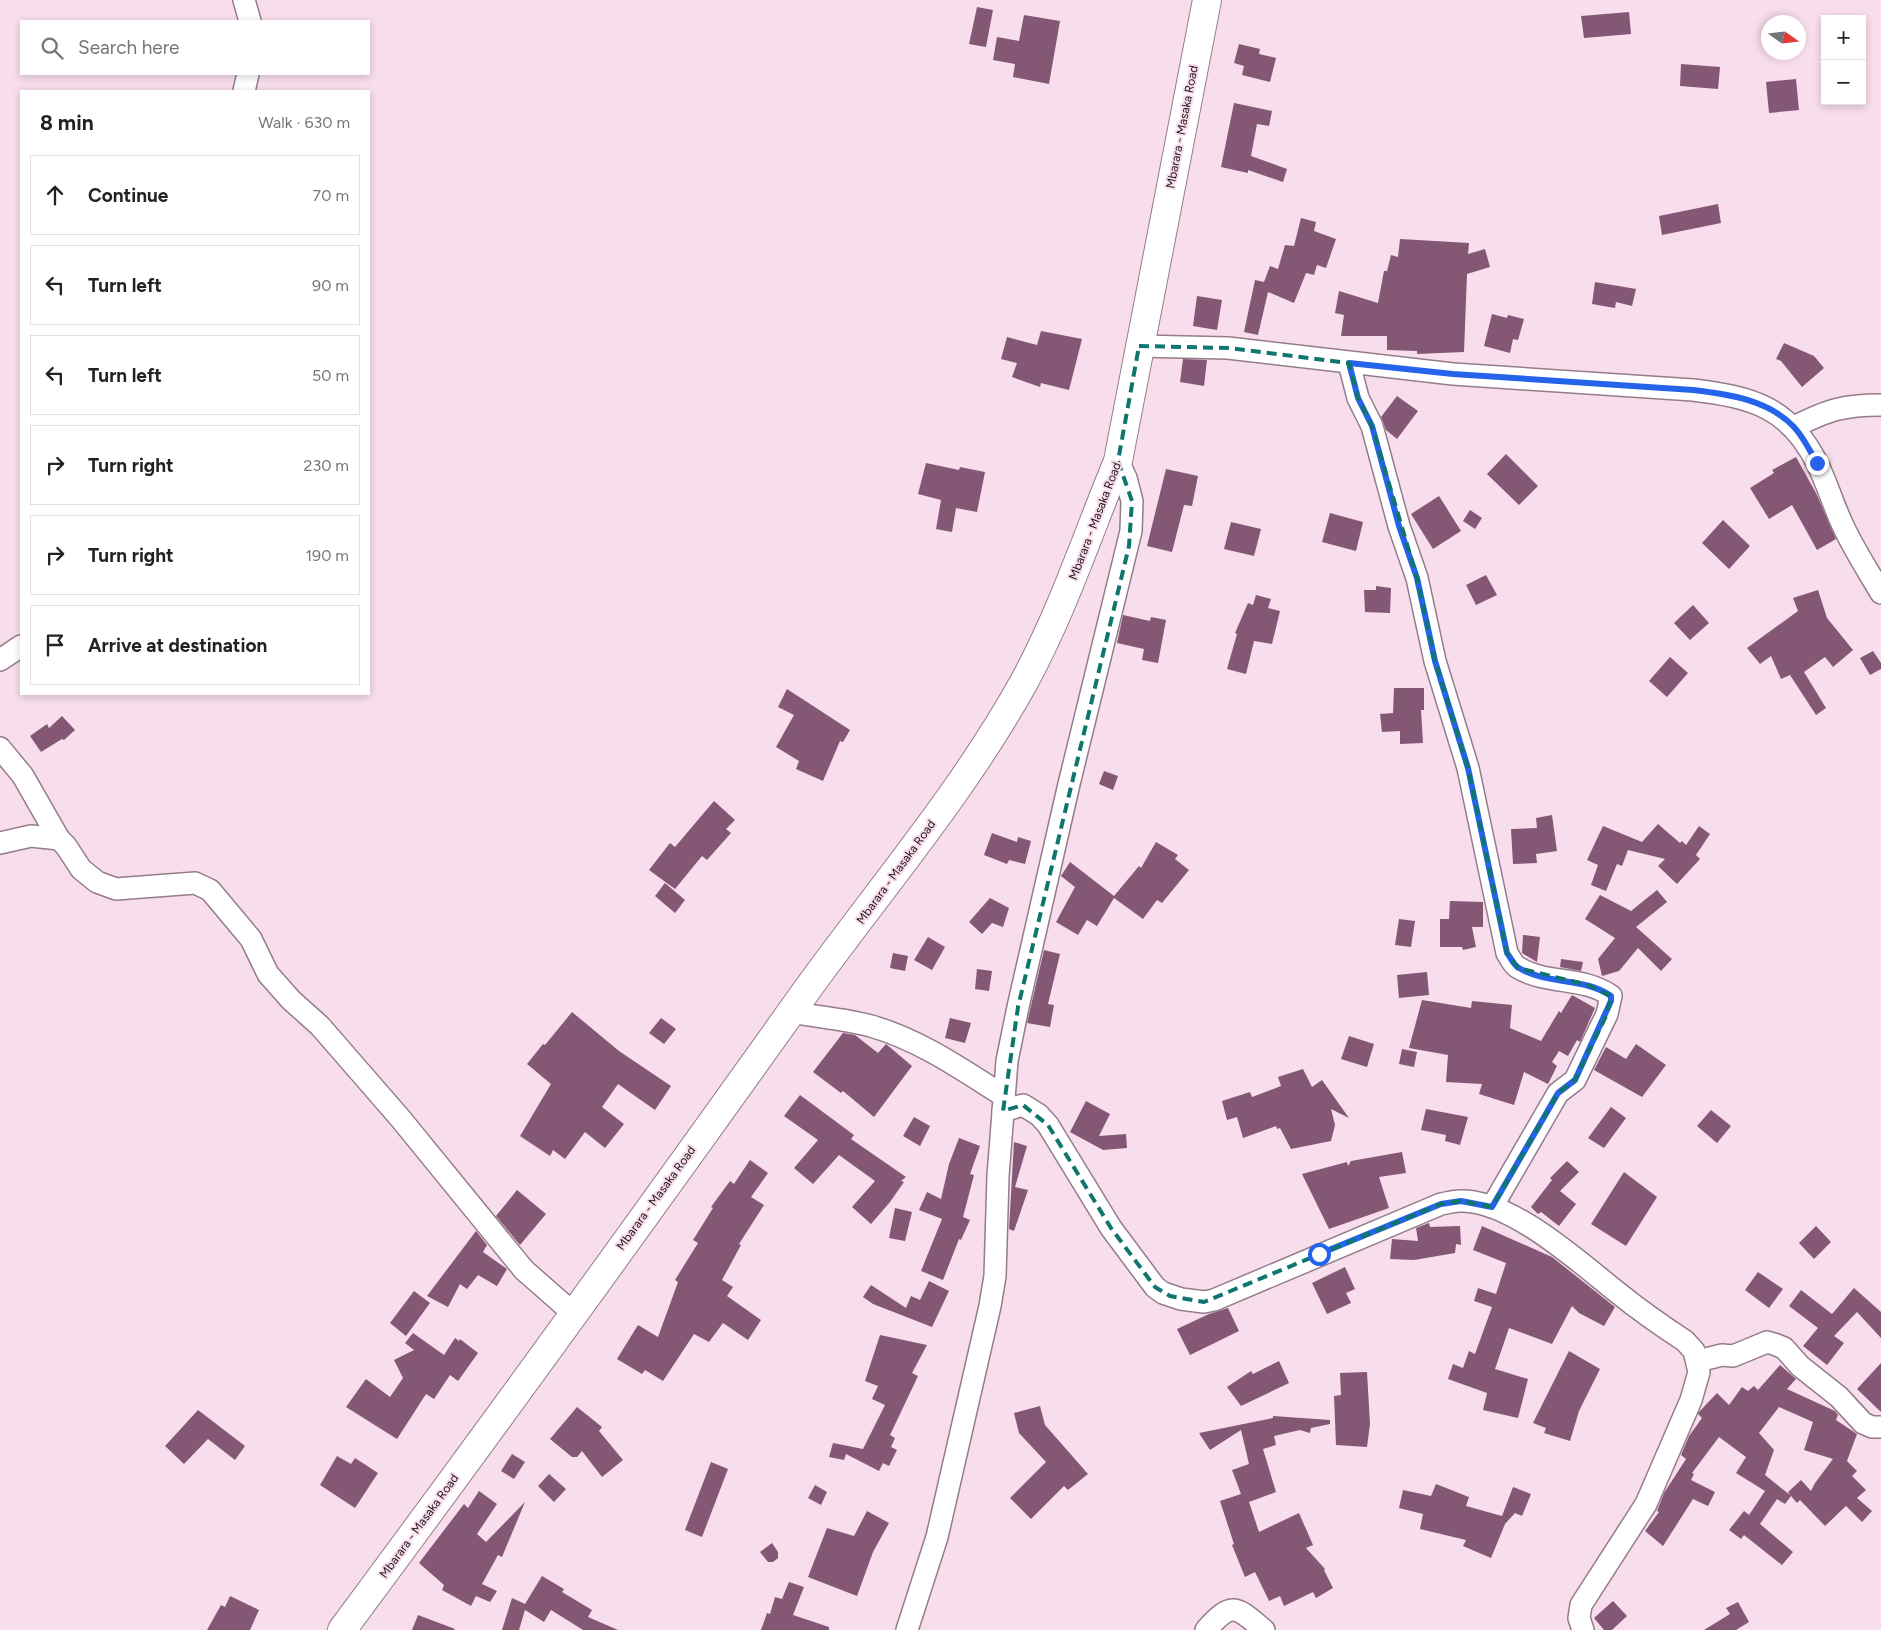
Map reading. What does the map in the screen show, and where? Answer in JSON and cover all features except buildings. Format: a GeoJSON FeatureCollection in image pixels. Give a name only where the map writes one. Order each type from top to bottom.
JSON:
{"type":"FeatureCollection","features":[{"type":"Feature","properties":{"kind":"highway","name":"Mbarara - Masaka Road"},"geometry":{"type":"LineString","coordinates":[[342,1630],[791,1012],[920,841],[1022,685],[1055,622],[1118,461],[1207,0]]}},
{"type":"Feature","properties":{"kind":"street"},"geometry":{"type":"LineString","coordinates":[[244,0],[250,20]]}},
{"type":"Feature","properties":{"kind":"street"},"geometry":{"type":"LineString","coordinates":[[244,90],[248,75]]}},
{"type":"Feature","properties":{"kind":"street"},"geometry":{"type":"LineString","coordinates":[[1139,346],[1228,348],[1453,374],[1714,392],[1757,404],[1780,415],[1794,427],[1817,463],[1841,522],[1881,593]]}},
{"type":"Feature","properties":{"kind":"street"},"geometry":{"type":"LineString","coordinates":[[1349,363],[1358,398],[1372,426],[1399,526],[1417,578],[1435,661],[1468,768],[1507,953],[1518,968],[1548,978],[1602,989],[1611,996],[1607,1014],[1575,1080],[1558,1093],[1492,1207]]}},
{"type":"Feature","properties":{"kind":"street"},"geometry":{"type":"LineString","coordinates":[[1794,427],[1827,411],[1854,405],[1881,405]]}},
{"type":"Feature","properties":{"kind":"street"},"geometry":{"type":"LineString","coordinates":[[907,1630],[937,1537],[990,1306],[995,1276],[998,1176],[1003,1104],[1018,1007],[1069,784],[1129,546],[1132,501],[1126,478],[1118,461]]}},
{"type":"Feature","properties":{"kind":"street"},"geometry":{"type":"LineString","coordinates":[[0,660],[20,647]]}},
{"type":"Feature","properties":{"kind":"street"},"geometry":{"type":"LineString","coordinates":[[0,748],[24,776],[59,839],[66,846],[81,870],[97,882],[116,889],[195,883],[210,890],[251,940],[268,974],[285,994],[320,1026],[400,1118],[524,1270],[573,1313]]}},
{"type":"Feature","properties":{"kind":"street"},"geometry":{"type":"LineString","coordinates":[[0,843],[31,836],[59,839]]}},
{"type":"Feature","properties":{"kind":"street"},"geometry":{"type":"LineString","coordinates":[[791,1012],[871,1026],[910,1041],[937,1053],[1003,1104],[1023,1105],[1039,1115],[1048,1126],[1110,1228],[1155,1287],[1163,1293],[1181,1299],[1204,1302],[1214,1300],[1441,1204],[1461,1201],[1492,1207],[1570,1253],[1623,1297],[1685,1341],[1694,1351],[1698,1361],[1699,1372],[1691,1400],[1646,1504],[1581,1605],[1579,1618],[1583,1630]]}},
{"type":"Feature","properties":{"kind":"street"},"geometry":{"type":"LineString","coordinates":[[1698,1361],[1722,1355],[1733,1356],[1767,1342],[1774,1344],[1784,1348],[1800,1366],[1839,1397],[1863,1423],[1872,1428],[1881,1427]]}},
{"type":"Feature","properties":{"kind":"street"},"geometry":{"type":"LineString","coordinates":[[1206,1630],[1224,1611],[1231,1609],[1244,1614],[1264,1630]]}},
{"type":"Feature","properties":{"kind":"highlighted area"},"geometry":{"type":"Polygon","coordinates":[[[1139,346],[1228,348],[1349,363],[1358,398],[1372,426],[1417,578],[1435,661],[1468,768],[1507,953],[1518,968],[1588,985],[1611,996],[1607,1014],[1575,1080],[1558,1093],[1492,1207],[1461,1201],[1441,1204],[1204,1302],[1170,1296],[1155,1287],[1111,1228],[1048,1125],[1023,1105],[1003,1111],[1018,1007],[1129,546],[1132,501],[1118,461],[1139,346]]]}},
{"type":"Feature","properties":{"kind":"route"},"geometry":{"type":"LineString","coordinates":[[1319,1254],[1441,1204],[1461,1201],[1492,1207],[1558,1093],[1575,1080],[1607,1014],[1611,1001],[1611,996],[1602,989],[1548,978],[1518,968],[1507,953],[1468,768],[1435,661],[1417,578],[1399,526],[1372,426],[1358,398],[1349,363],[1453,374],[1714,392],[1741,398],[1770,409],[1780,415],[1794,427],[1806,442],[1817,463]]}}]}
